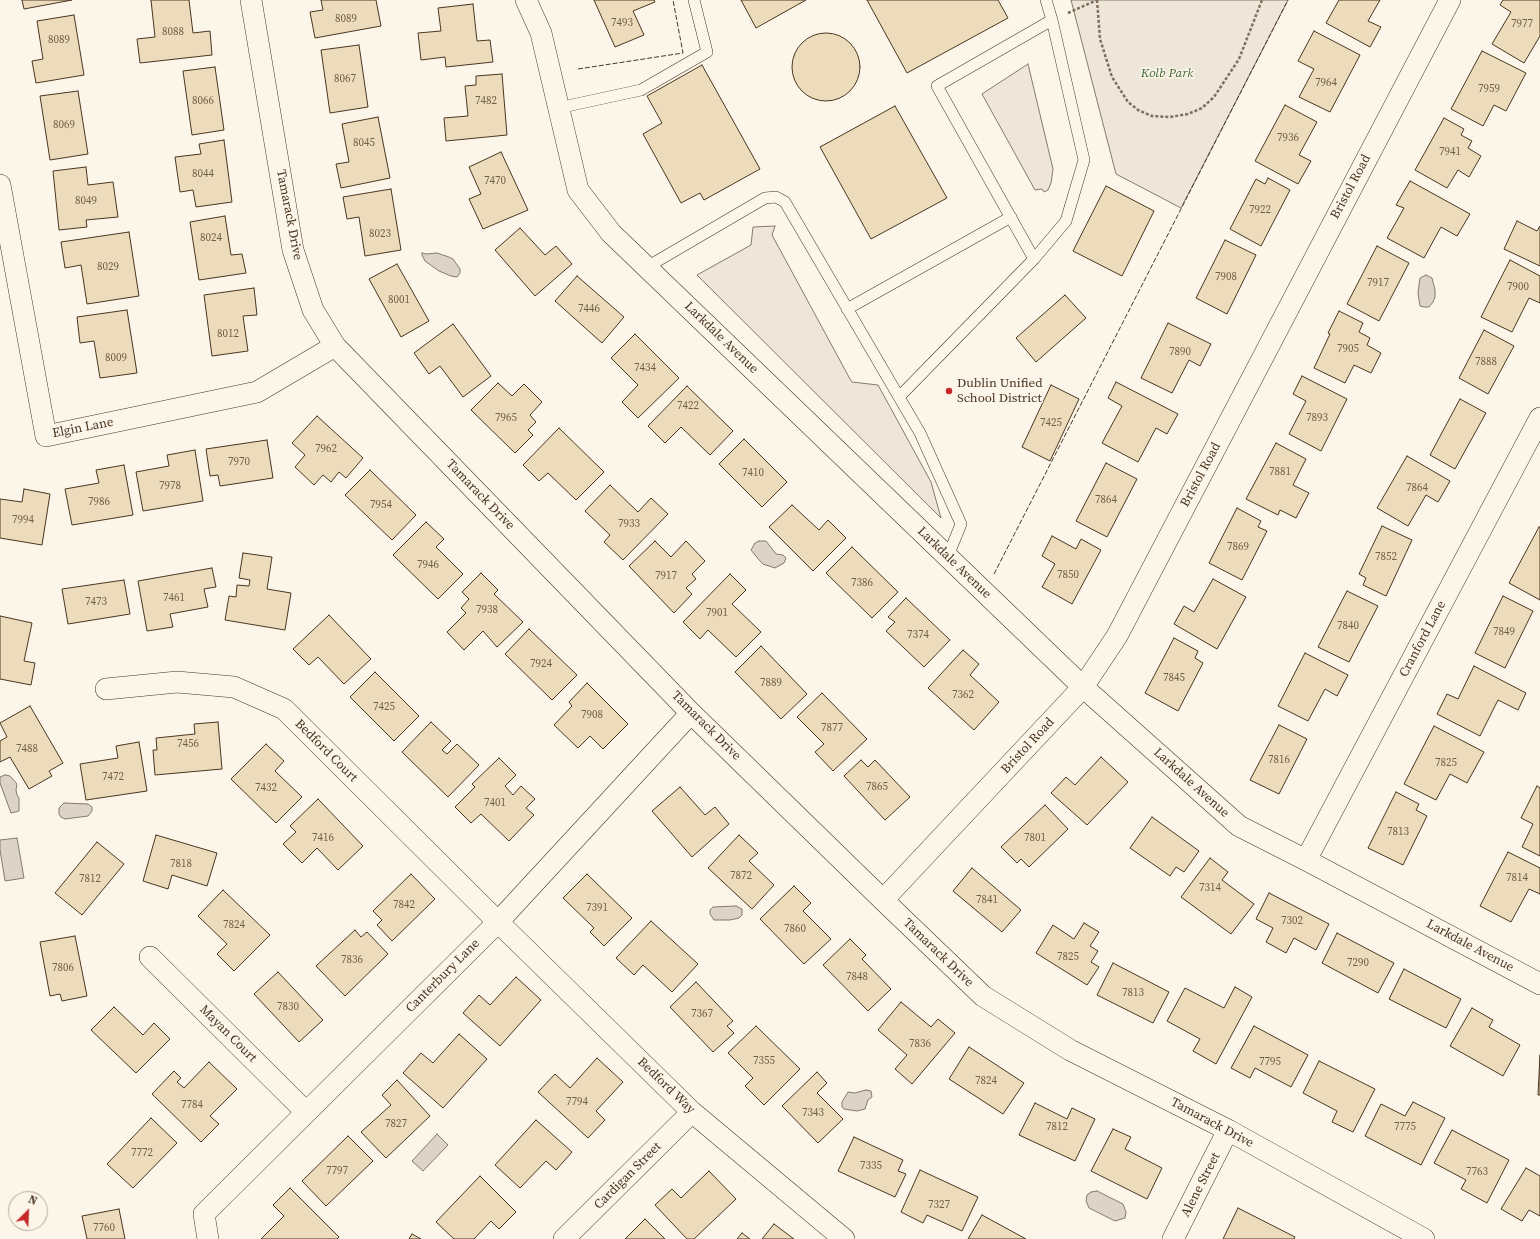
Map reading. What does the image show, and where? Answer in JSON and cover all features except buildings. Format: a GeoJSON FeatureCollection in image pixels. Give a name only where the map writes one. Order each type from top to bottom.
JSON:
{"type":"FeatureCollection","features":[{"type":"Feature","properties":{"kind":"street","name":"Tamarack Drive"},"geometry":{"type":"LineString","coordinates":[[251,0],[293,250],[313,310],[335,346],[692,712],[983,996],[1070,1050],[1228,1130],[1424,1239]]}},
{"type":"Feature","properties":{"kind":"street","name":"Larkdale Avenue"},"geometry":{"type":"LineString","coordinates":[[526,0],[541,33],[578,190],[611,233],[646,267],[1083,687],[1239,826],[1540,984]]}},
{"type":"Feature","properties":{"kind":"street","name":"Bristol Road"},"geometry":{"type":"LineString","coordinates":[[884,900],[1083,687],[1117,636],[1450,0]]}},
{"type":"Feature","properties":{"kind":"street","name":"Elgin Lane"},"geometry":{"type":"LineString","coordinates":[[0,185],[46,436],[257,392],[335,346]]}},
{"type":"Feature","properties":{"kind":"street","name":"Cranford Lane"},"geometry":{"type":"LineString","coordinates":[[1306,860],[1540,418]]}},
{"type":"Feature","properties":{"kind":"street","name":"Bedford Court"},"geometry":{"type":"LineString","coordinates":[[106,689],[177,682],[234,687],[284,709],[498,922]]}},
{"type":"Feature","properties":{"kind":"street","name":"Canterbury Lane"},"geometry":{"type":"LineString","coordinates":[[208,1239],[204,1214],[498,922],[692,712]]}},
{"type":"Feature","properties":{"kind":"street","name":"Bedford Way"},"geometry":{"type":"LineString","coordinates":[[498,922],[692,1112],[844,1239]]}},
{"type":"Feature","properties":{"kind":"street","name":"Mayan Court"},"geometry":{"type":"LineString","coordinates":[[150,957],[306,1112]]}},
{"type":"Feature","properties":{"kind":"street","name":"Cardigan Street"},"geometry":{"type":"LineString","coordinates":[[564,1239],[692,1112]]}},
{"type":"Feature","properties":{"kind":"street","name":"Alene Street"},"geometry":{"type":"LineString","coordinates":[[1173,1239],[1228,1130]]}},
{"type":"Feature","properties":{"kind":"lane"},"geometry":{"type":"LineString","coordinates":[[558,108],[641,90],[707,52],[694,0]]}},
{"type":"Feature","properties":{"kind":"lane"},"geometry":{"type":"LineString","coordinates":[[899,398],[1034,259],[1066,222],[1084,160],[1052,20],[1046,0]]}},
{"type":"Feature","properties":{"kind":"lane"},"geometry":{"type":"LineString","coordinates":[[1034,259],[937,86],[1052,20]]}},
{"type":"Feature","properties":{"kind":"lane"},"geometry":{"type":"LineString","coordinates":[[646,267],[765,198],[776,197],[785,202],[920,433],[961,524],[948,556]]}},
{"type":"Feature","properties":{"kind":"lane"},"geometry":{"type":"LineString","coordinates":[[847,309],[1011,217]]}},
{"type":"Feature","properties":{"kind":"path"},"geometry":{"type":"LineString","coordinates":[[1052,20],[1097,0],[1100,39],[1112,76],[1128,102],[1138,110],[1152,116],[1170,117],[1188,114],[1202,108],[1214,97],[1239,59],[1262,0]]}},
{"type":"Feature","properties":{"kind":"green space","name":"Kolb Park"},"geometry":{"type":"Polygon","coordinates":[[[1071,0],[1288,0],[1181,208],[1116,174],[1071,0]]]}},
{"type":"Feature","properties":{"kind":"green space"},"geometry":{"type":"Polygon","coordinates":[[[1028,64],[1053,169],[1051,183],[1048,190],[1044,192],[1042,189],[1035,190],[982,94],[1028,64]]]}},
{"type":"Feature","properties":{"kind":"green space"},"geometry":{"type":"Polygon","coordinates":[[[775,226],[772,235],[850,379],[852,382],[878,385],[931,482],[941,518],[697,275],[751,245],[753,227],[775,226]]]}},
{"type":"Feature","properties":{"kind":"shaded area"},"geometry":{"type":"Polygon","coordinates":[[[422,253],[437,253],[453,259],[460,269],[460,273],[457,277],[439,271],[425,261],[422,253]]]}},
{"type":"Feature","properties":{"kind":"shaded area"},"geometry":{"type":"Polygon","coordinates":[[[1426,275],[1432,278],[1435,290],[1435,297],[1429,307],[1420,306],[1418,293],[1420,278],[1426,275]]]}},
{"type":"Feature","properties":{"kind":"shaded area"},"geometry":{"type":"Polygon","coordinates":[[[759,541],[766,541],[776,554],[783,555],[786,558],[784,563],[775,568],[763,564],[751,550],[755,543],[759,541]]]}},
{"type":"Feature","properties":{"kind":"shaded area"},"geometry":{"type":"Polygon","coordinates":[[[5,775],[10,776],[17,784],[16,790],[19,798],[19,811],[11,813],[0,783],[0,777],[5,775]]]}},
{"type":"Feature","properties":{"kind":"shaded area"},"geometry":{"type":"Polygon","coordinates":[[[64,803],[88,804],[92,807],[92,811],[88,816],[65,819],[59,814],[59,808],[64,803]]]}},
{"type":"Feature","properties":{"kind":"shaded area"},"geometry":{"type":"Polygon","coordinates":[[[17,838],[24,878],[5,881],[0,850],[0,840],[17,838]]]}},
{"type":"Feature","properties":{"kind":"shaded area"},"geometry":{"type":"Polygon","coordinates":[[[736,906],[742,909],[742,915],[739,918],[730,920],[714,920],[710,914],[710,910],[713,907],[736,906]]]}},
{"type":"Feature","properties":{"kind":"shaded area"},"geometry":{"type":"Polygon","coordinates":[[[866,1090],[871,1091],[872,1097],[868,1100],[865,1109],[857,1111],[844,1109],[842,1107],[842,1102],[848,1092],[855,1093],[866,1090]]]}},
{"type":"Feature","properties":{"kind":"shaded area"},"geometry":{"type":"Polygon","coordinates":[[[437,1134],[448,1145],[423,1171],[412,1161],[437,1134]]]}},
{"type":"Feature","properties":{"kind":"shaded area"},"geometry":{"type":"Polygon","coordinates":[[[1097,1191],[1123,1204],[1126,1212],[1125,1218],[1115,1221],[1089,1208],[1086,1201],[1087,1195],[1091,1192],[1097,1191]]]}},
{"type":"Feature","properties":{"kind":"fence"},"geometry":{"type":"LineString","coordinates":[[578,69],[683,53],[673,0]]}},
{"type":"Feature","properties":{"kind":"fence"},"geometry":{"type":"LineString","coordinates":[[994,574],[1288,0]]}},
{"type":"Feature","properties":{"kind":"place","name":"Dublin Unified School District"},"geometry":{"type":"Point","coordinates":[949,391]}}]}
